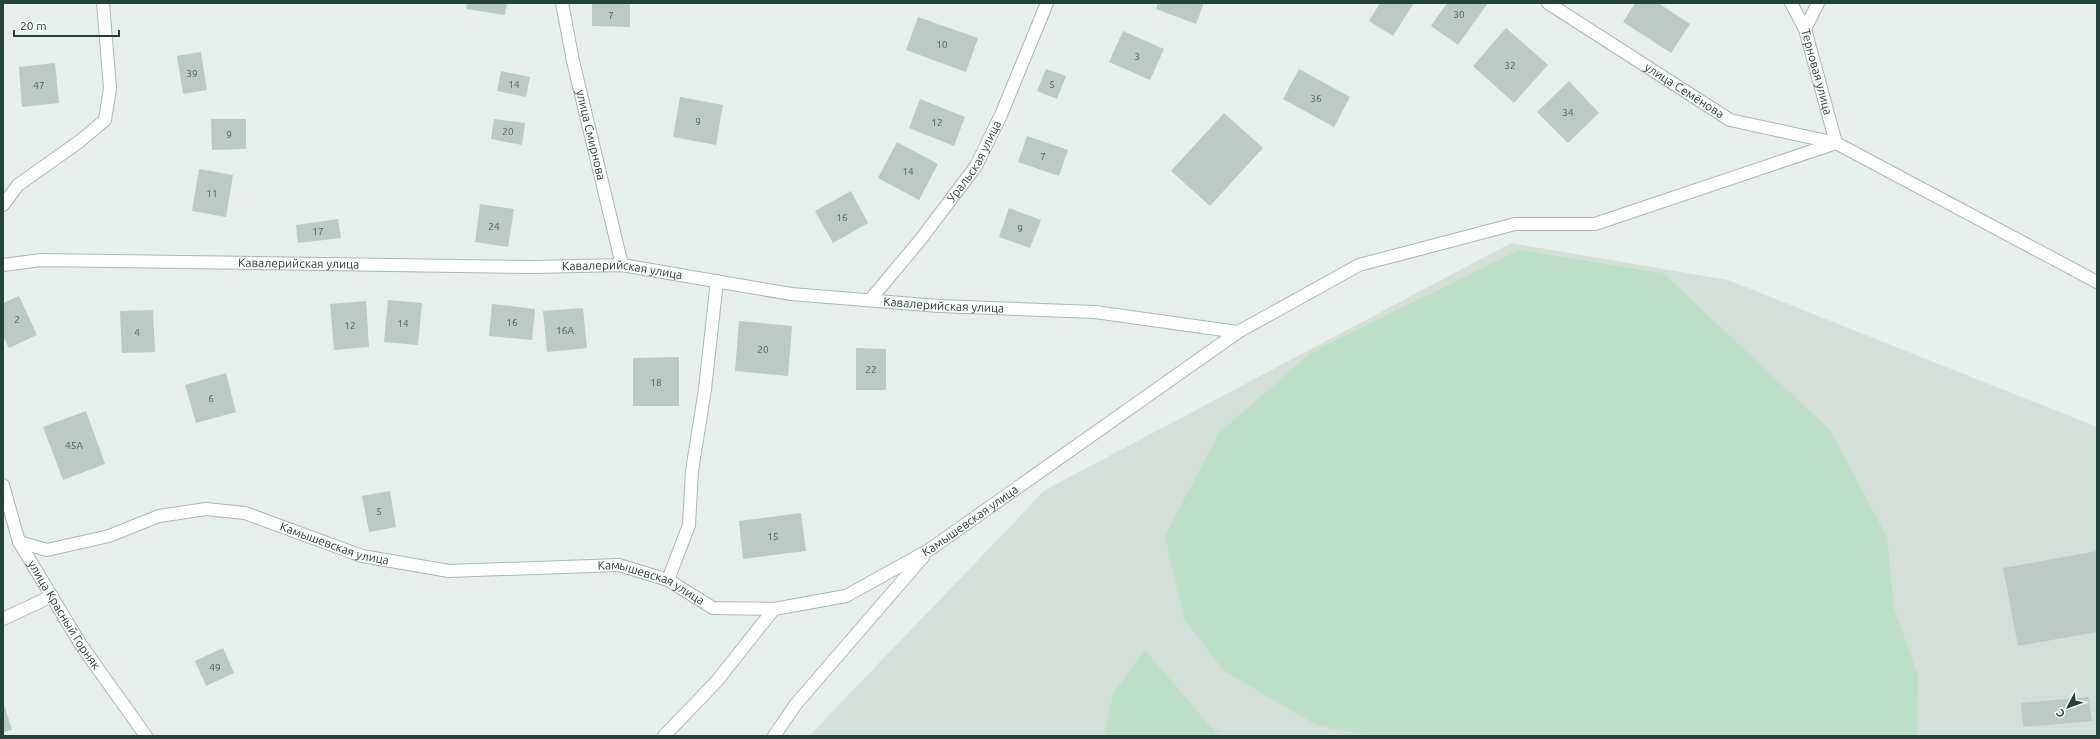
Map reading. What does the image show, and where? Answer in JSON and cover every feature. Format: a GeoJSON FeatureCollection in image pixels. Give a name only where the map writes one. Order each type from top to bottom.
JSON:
{"type":"FeatureCollection","features":[{"type":"Feature","properties":{"kind":"street"},"geometry":{"type":"LineString","coordinates":[[3,205],[18,185],[80,141],[105,120],[110,88],[103,3]]}},
{"type":"Feature","properties":{"kind":"street","name":"улица Смирнова"},"geometry":{"type":"LineString","coordinates":[[562,3],[573,61],[622,265]]}},
{"type":"Feature","properties":{"kind":"street","name":"Уральская улица"},"geometry":{"type":"LineString","coordinates":[[870,300],[921,239],[976,166],[1001,115],[1047,3]]}},
{"type":"Feature","properties":{"kind":"street","name":"улица Семёнова"},"geometry":{"type":"LineString","coordinates":[[1548,3],[1730,120],[1836,143],[2097,282]]}},
{"type":"Feature","properties":{"kind":"street","name":"Терновая улица"},"geometry":{"type":"LineString","coordinates":[[1791,3],[1805,29],[1836,143]]}},
{"type":"Feature","properties":{"kind":"street"},"geometry":{"type":"LineString","coordinates":[[1805,29],[1818,3]]}},
{"type":"Feature","properties":{"kind":"street","name":"Камышевская улица"},"geometry":{"type":"LineString","coordinates":[[19,542],[47,550],[109,536],[160,516],[206,509],[245,513],[362,556],[449,571],[619,565],[668,580],[713,608],[774,609],[846,596],[929,550],[1238,332],[1359,265],[1515,224],[1595,224],[1836,143]]}},
{"type":"Feature","properties":{"kind":"street","name":"Кавалерийская улица"},"geometry":{"type":"LineString","coordinates":[[3,265],[41,260],[534,267],[622,265],[791,294],[939,306],[1095,312],[1238,332]]}},
{"type":"Feature","properties":{"kind":"street"},"geometry":{"type":"LineString","coordinates":[[668,580],[689,525],[692,471],[705,389],[717,281]]}},
{"type":"Feature","properties":{"kind":"street","name":"улица Красный Горняк"},"geometry":{"type":"LineString","coordinates":[[3,484],[19,542],[81,645],[146,736]]}},
{"type":"Feature","properties":{"kind":"street"},"geometry":{"type":"LineString","coordinates":[[774,736],[796,704],[929,550]]}},
{"type":"Feature","properties":{"kind":"street"},"geometry":{"type":"LineString","coordinates":[[3,619],[52,596]]}},
{"type":"Feature","properties":{"kind":"street"},"geometry":{"type":"LineString","coordinates":[[664,736],[716,682],[774,609]]}},
{"type":"Feature","properties":{"kind":"shaded area"},"geometry":{"type":"Polygon","coordinates":[[[1511,243],[1728,280],[2097,427],[2097,736],[809,736],[1045,490],[1511,243]]]}},
{"type":"Feature","properties":{"kind":"green space"},"geometry":{"type":"Polygon","coordinates":[[[1519,250],[1663,273],[1830,430],[1887,537],[1894,608],[1918,675],[1917,736],[1366,736],[1315,724],[1224,671],[1184,619],[1165,536],[1219,433],[1312,352],[1519,250]]]}},
{"type":"Feature","properties":{"kind":"green space"},"geometry":{"type":"Polygon","coordinates":[[[1145,650],[1220,736],[1104,736],[1113,694],[1145,650]]]}},
{"type":"Feature","properties":{"kind":"building"},"geometry":{"type":"Polygon","coordinates":[[[467,3],[507,3],[505,15],[466,9],[467,3]]]}},
{"type":"Feature","properties":{"kind":"building"},"geometry":{"type":"Polygon","coordinates":[[[592,3],[630,3],[630,27],[592,26],[592,3]]]}},
{"type":"Feature","properties":{"kind":"building"},"geometry":{"type":"Polygon","coordinates":[[[1158,3],[1204,3],[1196,24],[1156,9],[1158,3]]]}},
{"type":"Feature","properties":{"kind":"building"},"geometry":{"type":"Polygon","coordinates":[[[1380,3],[1414,3],[1393,36],[1369,21],[1380,3]]]}},
{"type":"Feature","properties":{"kind":"building"},"geometry":{"type":"Polygon","coordinates":[[[1447,3],[1488,3],[1458,45],[1431,26],[1447,3]]]}},
{"type":"Feature","properties":{"kind":"building"},"geometry":{"type":"Polygon","coordinates":[[[1635,3],[1658,3],[1690,24],[1671,53],[1623,22],[1635,3]]]}},
{"type":"Feature","properties":{"kind":"building"},"geometry":{"type":"Polygon","coordinates":[[[918,17],[978,38],[966,72],[906,50],[918,17]]]}},
{"type":"Feature","properties":{"kind":"building"},"geometry":{"type":"Polygon","coordinates":[[[1506,28],[1548,65],[1514,103],[1473,66],[1506,28]]]}},
{"type":"Feature","properties":{"kind":"building"},"geometry":{"type":"Polygon","coordinates":[[[1123,31],[1164,49],[1150,80],[1109,62],[1123,31]]]}},
{"type":"Feature","properties":{"kind":"building"},"geometry":{"type":"Polygon","coordinates":[[[201,52],[207,90],[183,94],[177,56],[201,52]]]}},
{"type":"Feature","properties":{"kind":"building"},"geometry":{"type":"Polygon","coordinates":[[[55,63],[59,103],[22,107],[19,67],[55,63]]]}},
{"type":"Feature","properties":{"kind":"building"},"geometry":{"type":"Polygon","coordinates":[[[1046,69],[1066,76],[1057,99],[1037,91],[1046,69]]]}},
{"type":"Feature","properties":{"kind":"building"},"geometry":{"type":"Polygon","coordinates":[[[1299,69],[1350,97],[1334,127],[1283,99],[1299,69]]]}},
{"type":"Feature","properties":{"kind":"building"},"geometry":{"type":"Polygon","coordinates":[[[501,71],[530,77],[526,97],[497,91],[501,71]]]}},
{"type":"Feature","properties":{"kind":"building"},"geometry":{"type":"Polygon","coordinates":[[[1569,81],[1599,113],[1568,143],[1537,112],[1569,81]]]}},
{"type":"Feature","properties":{"kind":"building"},"geometry":{"type":"Polygon","coordinates":[[[680,97],[723,105],[716,145],[673,137],[680,97]]]}},
{"type":"Feature","properties":{"kind":"building"},"geometry":{"type":"Polygon","coordinates":[[[920,99],[965,117],[954,146],[909,128],[920,99]]]}},
{"type":"Feature","properties":{"kind":"building"},"geometry":{"type":"Polygon","coordinates":[[[1224,113],[1263,148],[1210,206],[1171,171],[1224,113]]]}},
{"type":"Feature","properties":{"kind":"building"},"geometry":{"type":"Polygon","coordinates":[[[211,119],[246,119],[246,149],[212,150],[211,119]]]}},
{"type":"Feature","properties":{"kind":"building"},"geometry":{"type":"Polygon","coordinates":[[[494,119],[525,123],[522,145],[491,139],[494,119]]]}},
{"type":"Feature","properties":{"kind":"building"},"geometry":{"type":"Polygon","coordinates":[[[1027,136],[1068,150],[1059,176],[1018,162],[1027,136]]]}},
{"type":"Feature","properties":{"kind":"building"},"geometry":{"type":"Polygon","coordinates":[[[897,142],[938,164],[919,200],[878,178],[897,142]]]}},
{"type":"Feature","properties":{"kind":"building"},"geometry":{"type":"Polygon","coordinates":[[[199,169],[233,175],[226,217],[192,211],[199,169]]]}},
{"type":"Feature","properties":{"kind":"building"},"geometry":{"type":"Polygon","coordinates":[[[851,191],[868,223],[833,243],[815,211],[851,191]]]}},
{"type":"Feature","properties":{"kind":"building"},"geometry":{"type":"Polygon","coordinates":[[[480,204],[514,209],[508,247],[475,242],[480,204]]]}},
{"type":"Feature","properties":{"kind":"building"},"geometry":{"type":"Polygon","coordinates":[[[1009,208],[1041,220],[1030,248],[999,237],[1009,208]]]}},
{"type":"Feature","properties":{"kind":"building"},"geometry":{"type":"Polygon","coordinates":[[[338,219],[341,238],[298,243],[296,225],[338,219]]]}},
{"type":"Feature","properties":{"kind":"building"},"geometry":{"type":"Polygon","coordinates":[[[19,296],[37,335],[9,348],[3,336],[3,303],[19,296]]]}},
{"type":"Feature","properties":{"kind":"building"},"geometry":{"type":"Polygon","coordinates":[[[388,300],[422,303],[418,345],[384,342],[388,300]]]}},
{"type":"Feature","properties":{"kind":"building"},"geometry":{"type":"Polygon","coordinates":[[[366,301],[369,347],[334,350],[330,304],[366,301]]]}},
{"type":"Feature","properties":{"kind":"building"},"geometry":{"type":"Polygon","coordinates":[[[492,304],[535,309],[532,340],[489,336],[492,304]]]}},
{"type":"Feature","properties":{"kind":"building"},"geometry":{"type":"Polygon","coordinates":[[[583,308],[587,348],[547,352],[543,311],[583,308]]]}},
{"type":"Feature","properties":{"kind":"building"},"geometry":{"type":"Polygon","coordinates":[[[153,310],[155,352],[122,353],[120,311],[153,310]]]}},
{"type":"Feature","properties":{"kind":"building"},"geometry":{"type":"Polygon","coordinates":[[[739,321],[792,326],[788,376],[735,371],[739,321]]]}},
{"type":"Feature","properties":{"kind":"building"},"geometry":{"type":"Polygon","coordinates":[[[856,348],[886,349],[886,390],[856,390],[856,348]]]}},
{"type":"Feature","properties":{"kind":"building"},"geometry":{"type":"Polygon","coordinates":[[[679,357],[679,406],[633,406],[633,358],[679,357]]]}},
{"type":"Feature","properties":{"kind":"building"},"geometry":{"type":"Polygon","coordinates":[[[226,373],[236,412],[196,423],[185,385],[226,373]]]}},
{"type":"Feature","properties":{"kind":"building"},"geometry":{"type":"Polygon","coordinates":[[[86,411],[105,464],[63,480],[43,427],[86,411]]]}},
{"type":"Feature","properties":{"kind":"building"},"geometry":{"type":"Polygon","coordinates":[[[390,491],[396,527],[369,532],[362,496],[390,491]]]}},
{"type":"Feature","properties":{"kind":"building"},"geometry":{"type":"Polygon","coordinates":[[[801,513],[806,551],[743,559],[739,521],[801,513]]]}},
{"type":"Feature","properties":{"kind":"building"},"geometry":{"type":"Polygon","coordinates":[[[2097,551],[2097,632],[2018,646],[2003,568],[2097,551]]]}},
{"type":"Feature","properties":{"kind":"building"},"geometry":{"type":"Polygon","coordinates":[[[223,648],[234,673],[206,686],[195,661],[223,648]]]}},
{"type":"Feature","properties":{"kind":"building"},"geometry":{"type":"Polygon","coordinates":[[[2089,697],[2092,721],[2023,727],[2021,703],[2089,697]]]}},
{"type":"Feature","properties":{"kind":"building"},"geometry":{"type":"Polygon","coordinates":[[[3,701],[12,730],[3,732],[3,701]]]}}]}
